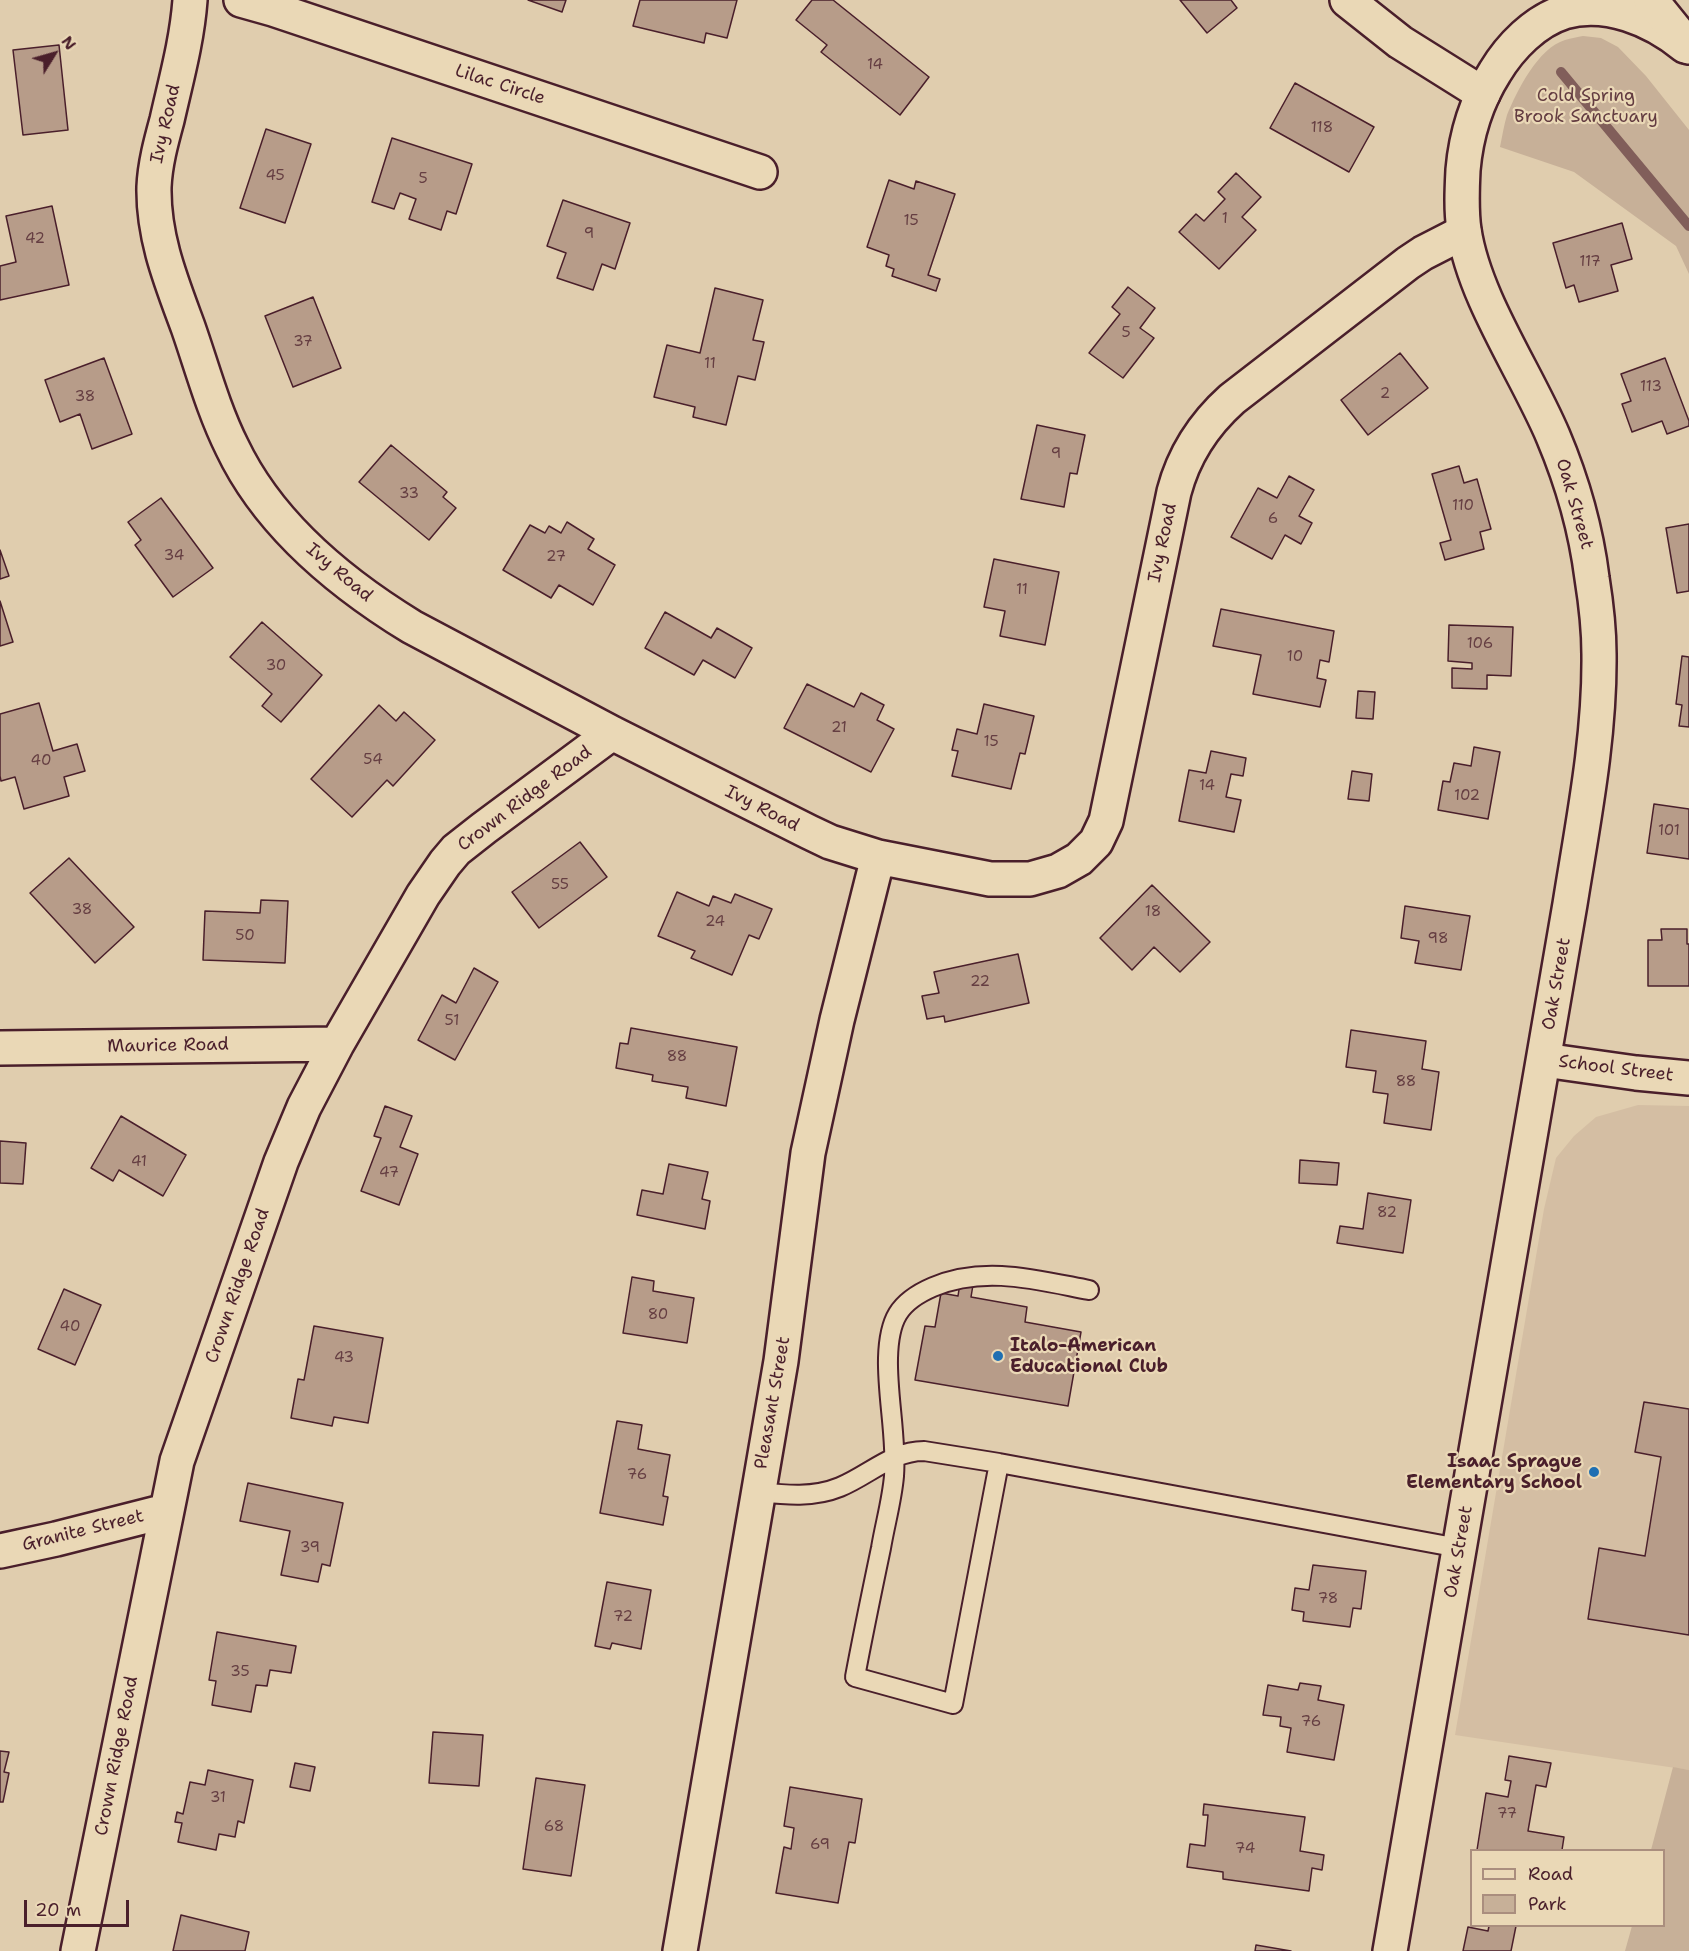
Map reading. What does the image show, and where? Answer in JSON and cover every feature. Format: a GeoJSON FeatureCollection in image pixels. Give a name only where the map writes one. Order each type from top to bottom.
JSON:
{"type":"FeatureCollection","features":[{"type":"Feature","properties":{"kind":"main road","name":"Ivy Road"},"geometry":{"type":"LineString","coordinates":[[190,0],[186,36],[155,172],[158,236],[166,268],[226,434],[252,482],[293,534],[324,564],[368,598],[412,627],[612,733],[830,842],[878,857],[960,874],[990,879],[1017,880],[1044,876],[1074,863],[1089,852],[1106,821],[1174,492],[1182,465],[1195,441],[1211,419],[1241,392],[1408,263],[1464,232]]}},
{"type":"Feature","properties":{"kind":"main road","name":"Lilac Circle"},"geometry":{"type":"LineString","coordinates":[[241,0],[760,172]]}},
{"type":"Feature","properties":{"kind":"main road"},"geometry":{"type":"LineString","coordinates":[[1347,0],[1368,19],[1400,42],[1482,94]]}},
{"type":"Feature","properties":{"kind":"main road","name":"Oak Street"},"geometry":{"type":"LineString","coordinates":[[1516,45],[1539,0]]}},
{"type":"Feature","properties":{"kind":"main road"},"geometry":{"type":"LineString","coordinates":[[1652,0],[1689,48]]}},
{"type":"Feature","properties":{"kind":"main road","name":"Oak Street"},"geometry":{"type":"LineString","coordinates":[[1390,1951],[1544,1060],[1588,791],[1598,685],[1598,629],[1587,548],[1568,474],[1540,406],[1483,292],[1464,232],[1462,201],[1466,146],[1482,94],[1498,67],[1533,28],[1554,15],[1574,9],[1599,8],[1625,13],[1654,25],[1689,48]]}},
{"type":"Feature","properties":{"kind":"main road","name":"Crown Ridge Road"},"geometry":{"type":"LineString","coordinates":[[78,1951],[166,1511],[185,1437],[281,1162],[304,1107],[337,1044],[423,895],[445,862],[456,850],[484,828],[612,733]]}},
{"type":"Feature","properties":{"kind":"main road","name":"Pleasant Street"},"geometry":{"type":"LineString","coordinates":[[680,1951],[787,1327],[808,1153],[834,1031],[878,857]]}},
{"type":"Feature","properties":{"kind":"main road","name":"Maurice Road"},"geometry":{"type":"LineString","coordinates":[[0,1048],[337,1044]]}},
{"type":"Feature","properties":{"kind":"main road","name":"School Street"},"geometry":{"type":"LineString","coordinates":[[1544,1060],[1689,1078]]}},
{"type":"Feature","properties":{"kind":"main road","name":"Granite Street"},"geometry":{"type":"LineString","coordinates":[[0,1551],[166,1511]]}},
{"type":"Feature","properties":{"kind":"lane"},"geometry":{"type":"LineString","coordinates":[[999,1463],[953,1704],[855,1677],[893,1487],[888,1357],[891,1326],[901,1306],[924,1290],[941,1283],[988,1274],[1007,1275],[1089,1290]]}},
{"type":"Feature","properties":{"kind":"lane"},"geometry":{"type":"LineString","coordinates":[[758,1492],[796,1496],[824,1492],[854,1481],[893,1457],[913,1451],[924,1451],[1459,1548]]}},
{"type":"Feature","properties":{"kind":"shaded area","name":"Isaac Sprague Elementary School"},"geometry":{"type":"Polygon","coordinates":[[[1638,1105],[1689,1106],[1689,1770],[1455,1735],[1544,1209],[1556,1158],[1574,1136],[1596,1117],[1638,1105]]]}},
{"type":"Feature","properties":{"kind":"green space","name":"Cold Spring Brook Sanctuary"},"geometry":{"type":"Polygon","coordinates":[[[1583,36],[1601,38],[1618,47],[1646,76],[1689,130],[1689,274],[1676,246],[1574,172],[1500,147],[1507,115],[1516,94],[1537,61],[1555,45],[1567,39],[1583,36]]]}},
{"type":"Feature","properties":{"kind":"green space"},"geometry":{"type":"Polygon","coordinates":[[[1673,1767],[1689,1770],[1689,1951],[1625,1951],[1632,1927],[1665,1927],[1665,1849],[1651,1849],[1673,1767]]]}},
{"type":"Feature","properties":{"kind":"building"},"geometry":{"type":"Polygon","coordinates":[[[528,0],[566,0],[562,12],[528,0]]]}},
{"type":"Feature","properties":{"kind":"building"},"geometry":{"type":"Polygon","coordinates":[[[640,0],[737,0],[727,38],[706,33],[704,43],[633,26],[640,0]]]}},
{"type":"Feature","properties":{"kind":"building"},"geometry":{"type":"Polygon","coordinates":[[[812,0],[833,0],[929,77],[900,115],[821,52],[827,45],[796,20],[812,0]]]}},
{"type":"Feature","properties":{"kind":"building"},"geometry":{"type":"Polygon","coordinates":[[[1180,0],[1231,0],[1237,8],[1207,33],[1180,0]]]}},
{"type":"Feature","properties":{"kind":"building"},"geometry":{"type":"Polygon","coordinates":[[[59,45],[68,130],[23,135],[13,50],[59,45]]]}},
{"type":"Feature","properties":{"kind":"building"},"geometry":{"type":"Polygon","coordinates":[[[1295,83],[1374,127],[1349,172],[1270,128],[1295,83]]]}},
{"type":"Feature","properties":{"kind":"building"},"geometry":{"type":"Polygon","coordinates":[[[266,129],[311,144],[285,223],[240,208],[266,129]]]}},
{"type":"Feature","properties":{"kind":"building"},"geometry":{"type":"Polygon","coordinates":[[[392,138],[472,164],[456,214],[447,211],[441,230],[409,219],[416,199],[400,193],[394,209],[372,202],[392,138]]]}},
{"type":"Feature","properties":{"kind":"building"},"geometry":{"type":"Polygon","coordinates":[[[1236,173],[1261,197],[1242,217],[1256,230],[1219,269],[1179,232],[1196,214],[1204,221],[1225,199],[1218,192],[1236,173]]]}},
{"type":"Feature","properties":{"kind":"building"},"geometry":{"type":"Polygon","coordinates":[[[889,180],[914,189],[916,181],[955,194],[928,275],[940,279],[936,291],[892,276],[894,269],[886,266],[889,255],[867,247],[889,180]]]}},
{"type":"Feature","properties":{"kind":"building"},"geometry":{"type":"Polygon","coordinates":[[[563,200],[630,223],[615,269],[602,264],[593,290],[557,278],[566,253],[547,246],[563,200]]]}},
{"type":"Feature","properties":{"kind":"building"},"geometry":{"type":"Polygon","coordinates":[[[52,206],[69,285],[0,300],[0,266],[16,262],[6,216],[52,206]]]}},
{"type":"Feature","properties":{"kind":"building"},"geometry":{"type":"Polygon","coordinates":[[[1622,223],[1632,259],[1611,265],[1618,291],[1579,302],[1574,285],[1566,288],[1553,243],[1622,223]]]}},
{"type":"Feature","properties":{"kind":"building"},"geometry":{"type":"Polygon","coordinates":[[[1128,287],[1155,308],[1140,328],[1154,338],[1123,378],[1089,353],[1120,314],[1112,307],[1128,287]]]}},
{"type":"Feature","properties":{"kind":"building"},"geometry":{"type":"Polygon","coordinates":[[[715,288],[763,300],[753,340],[764,342],[755,380],[738,376],[726,425],[693,417],[695,407],[654,397],[667,345],[700,353],[715,288]]]}},
{"type":"Feature","properties":{"kind":"building"},"geometry":{"type":"Polygon","coordinates":[[[313,297],[341,368],[293,387],[265,316],[313,297]]]}},
{"type":"Feature","properties":{"kind":"building"},"geometry":{"type":"Polygon","coordinates":[[[1400,353],[1428,388],[1368,435],[1341,400],[1400,353]]]}},
{"type":"Feature","properties":{"kind":"building"},"geometry":{"type":"Polygon","coordinates":[[[104,358],[132,434],[92,449],[80,414],[60,422],[45,380],[104,358]]]}},
{"type":"Feature","properties":{"kind":"building"},"geometry":{"type":"Polygon","coordinates":[[[1665,358],[1689,426],[1667,434],[1662,421],[1632,432],[1622,404],[1631,401],[1621,374],[1665,358]]]}},
{"type":"Feature","properties":{"kind":"building"},"geometry":{"type":"Polygon","coordinates":[[[1037,425],[1085,435],[1077,474],[1070,473],[1064,507],[1021,499],[1037,425]]]}},
{"type":"Feature","properties":{"kind":"building"},"geometry":{"type":"Polygon","coordinates":[[[391,445],[447,492],[443,497],[456,508],[429,540],[359,482],[391,445]]]}},
{"type":"Feature","properties":{"kind":"building"},"geometry":{"type":"Polygon","coordinates":[[[1459,466],[1464,483],[1477,479],[1491,529],[1480,532],[1484,549],[1445,560],[1440,543],[1451,540],[1432,474],[1459,466]]]}},
{"type":"Feature","properties":{"kind":"building"},"geometry":{"type":"Polygon","coordinates":[[[1289,476],[1314,490],[1299,516],[1312,523],[1301,544],[1285,535],[1272,559],[1231,537],[1258,488],[1277,498],[1289,476]]]}},
{"type":"Feature","properties":{"kind":"building"},"geometry":{"type":"Polygon","coordinates":[[[161,498],[213,568],[173,597],[135,545],[141,540],[128,522],[161,498]]]}},
{"type":"Feature","properties":{"kind":"building"},"geometry":{"type":"Polygon","coordinates":[[[567,522],[594,539],[588,549],[615,565],[593,605],[559,585],[551,598],[503,570],[530,525],[545,533],[549,526],[561,533],[567,522]]]}},
{"type":"Feature","properties":{"kind":"building"},"geometry":{"type":"Polygon","coordinates":[[[1689,524],[1689,591],[1677,593],[1666,528],[1689,524]]]}},
{"type":"Feature","properties":{"kind":"building"},"geometry":{"type":"Polygon","coordinates":[[[0,550],[9,576],[0,579],[0,550]]]}},
{"type":"Feature","properties":{"kind":"building"},"geometry":{"type":"Polygon","coordinates":[[[994,559],[1059,572],[1045,645],[1000,636],[1005,611],[984,607],[994,559]]]}},
{"type":"Feature","properties":{"kind":"building"},"geometry":{"type":"Polygon","coordinates":[[[0,601],[13,642],[0,646],[0,601]]]}},
{"type":"Feature","properties":{"kind":"building"},"geometry":{"type":"Polygon","coordinates":[[[1221,609],[1334,631],[1329,662],[1320,660],[1317,678],[1326,680],[1320,707],[1253,694],[1261,655],[1213,646],[1221,609]]]}},
{"type":"Feature","properties":{"kind":"building"},"geometry":{"type":"Polygon","coordinates":[[[665,612],[711,638],[717,628],[752,648],[735,678],[703,660],[694,675],[645,648],[665,612]]]}},
{"type":"Feature","properties":{"kind":"building"},"geometry":{"type":"Polygon","coordinates":[[[262,622],[322,675],[281,722],[262,706],[272,694],[230,657],[262,622]]]}},
{"type":"Feature","properties":{"kind":"building"},"geometry":{"type":"Polygon","coordinates":[[[1449,625],[1513,627],[1511,676],[1487,675],[1487,689],[1452,688],[1452,668],[1472,669],[1472,663],[1448,661],[1449,625]]]}},
{"type":"Feature","properties":{"kind":"building"},"geometry":{"type":"Polygon","coordinates":[[[1682,656],[1689,657],[1689,727],[1679,726],[1682,705],[1676,704],[1682,656]]]}},
{"type":"Feature","properties":{"kind":"building"},"geometry":{"type":"Polygon","coordinates":[[[807,684],[854,707],[861,693],[884,705],[877,720],[894,729],[871,772],[784,728],[807,684]]]}},
{"type":"Feature","properties":{"kind":"building"},"geometry":{"type":"Polygon","coordinates":[[[1358,691],[1375,692],[1373,719],[1356,718],[1358,691]]]}},
{"type":"Feature","properties":{"kind":"building"},"geometry":{"type":"Polygon","coordinates":[[[39,703],[53,751],[77,744],[85,771],[64,777],[69,796],[24,809],[15,777],[1,781],[0,714],[39,703]]]}},
{"type":"Feature","properties":{"kind":"building"},"geometry":{"type":"Polygon","coordinates":[[[984,704],[1034,716],[1025,754],[1020,753],[1011,789],[952,776],[958,751],[952,750],[957,729],[977,734],[984,704]]]}},
{"type":"Feature","properties":{"kind":"building"},"geometry":{"type":"Polygon","coordinates":[[[379,705],[396,721],[404,712],[435,740],[393,786],[387,780],[352,817],[311,779],[379,705]]]}},
{"type":"Feature","properties":{"kind":"building"},"geometry":{"type":"Polygon","coordinates":[[[1474,747],[1500,752],[1488,819],[1438,810],[1443,781],[1450,782],[1454,763],[1471,766],[1474,747]]]}},
{"type":"Feature","properties":{"kind":"building"},"geometry":{"type":"Polygon","coordinates":[[[1211,751],[1246,758],[1243,776],[1231,774],[1226,797],[1241,800],[1234,832],[1179,821],[1189,770],[1206,773],[1211,751]]]}},
{"type":"Feature","properties":{"kind":"building"},"geometry":{"type":"Polygon","coordinates":[[[1352,771],[1372,774],[1369,801],[1348,799],[1352,771]]]}},
{"type":"Feature","properties":{"kind":"building"},"geometry":{"type":"Polygon","coordinates":[[[1654,804],[1689,809],[1689,859],[1647,853],[1654,804]]]}},
{"type":"Feature","properties":{"kind":"building"},"geometry":{"type":"Polygon","coordinates":[[[580,842],[607,877],[539,928],[512,892],[580,842]]]}},
{"type":"Feature","properties":{"kind":"building"},"geometry":{"type":"Polygon","coordinates":[[[69,858],[134,927],[95,963],[30,893],[69,858]]]}},
{"type":"Feature","properties":{"kind":"building"},"geometry":{"type":"Polygon","coordinates":[[[1152,885],[1210,942],[1180,972],[1154,947],[1132,970],[1100,938],[1152,885]]]}},
{"type":"Feature","properties":{"kind":"building"},"geometry":{"type":"Polygon","coordinates":[[[677,892],[709,906],[713,896],[731,903],[735,894],[772,909],[759,939],[749,935],[732,975],[691,958],[695,951],[658,936],[677,892]]]}},
{"type":"Feature","properties":{"kind":"building"},"geometry":{"type":"Polygon","coordinates":[[[261,900],[288,901],[285,963],[203,960],[205,911],[260,913],[261,900]]]}},
{"type":"Feature","properties":{"kind":"building"},"geometry":{"type":"Polygon","coordinates":[[[1405,906],[1470,916],[1461,970],[1415,963],[1419,941],[1401,938],[1405,906]]]}},
{"type":"Feature","properties":{"kind":"building"},"geometry":{"type":"Polygon","coordinates":[[[1661,929],[1687,929],[1689,986],[1648,986],[1648,940],[1662,940],[1661,929]]]}},
{"type":"Feature","properties":{"kind":"building"},"geometry":{"type":"Polygon","coordinates":[[[1018,954],[1029,1003],[945,1022],[944,1016],[927,1019],[922,996],[939,993],[934,972],[1018,954]]]}},
{"type":"Feature","properties":{"kind":"building"},"geometry":{"type":"Polygon","coordinates":[[[474,968],[498,982],[455,1060],[418,1040],[442,995],[456,1003],[474,968]]]}},
{"type":"Feature","properties":{"kind":"building"},"geometry":{"type":"Polygon","coordinates":[[[631,1028],[737,1047],[726,1106],[686,1098],[688,1087],[652,1081],[653,1075],[616,1068],[620,1043],[628,1044],[631,1028]]]}},
{"type":"Feature","properties":{"kind":"building"},"geometry":{"type":"Polygon","coordinates":[[[1351,1030],[1426,1041],[1422,1069],[1439,1072],[1431,1130],[1384,1123],[1388,1094],[1373,1092],[1376,1071],[1346,1067],[1351,1030]]]}},
{"type":"Feature","properties":{"kind":"building"},"geometry":{"type":"Polygon","coordinates":[[[385,1106],[412,1116],[400,1147],[418,1154],[399,1205],[361,1191],[381,1138],[374,1136],[385,1106]]]}},
{"type":"Feature","properties":{"kind":"building"},"geometry":{"type":"Polygon","coordinates":[[[121,1116],[186,1155],[163,1196],[119,1170],[113,1181],[91,1168],[121,1116]]]}},
{"type":"Feature","properties":{"kind":"building"},"geometry":{"type":"Polygon","coordinates":[[[0,1141],[26,1143],[23,1184],[0,1183],[0,1141]]]}},
{"type":"Feature","properties":{"kind":"building"},"geometry":{"type":"Polygon","coordinates":[[[1300,1160],[1339,1163],[1337,1185],[1299,1183],[1300,1160]]]}},
{"type":"Feature","properties":{"kind":"building"},"geometry":{"type":"Polygon","coordinates":[[[669,1164],[708,1172],[702,1199],[710,1201],[705,1229],[637,1215],[642,1190],[663,1194],[669,1164]]]}},
{"type":"Feature","properties":{"kind":"building"},"geometry":{"type":"Polygon","coordinates":[[[1368,1193],[1411,1200],[1403,1253],[1337,1243],[1340,1226],[1363,1229],[1368,1193]]]}},
{"type":"Feature","properties":{"kind":"building"},"geometry":{"type":"Polygon","coordinates":[[[632,1277],[654,1281],[653,1291],[694,1298],[687,1343],[623,1333],[632,1277]]]}},
{"type":"Feature","properties":{"kind":"building","name":"Italo-American Educational Club"},"geometry":{"type":"Polygon","coordinates":[[[960,1283],[973,1285],[971,1297],[1027,1307],[1025,1322],[1081,1332],[1068,1406],[915,1380],[925,1326],[935,1327],[941,1293],[958,1296],[960,1283]]]}},
{"type":"Feature","properties":{"kind":"building"},"geometry":{"type":"Polygon","coordinates":[[[64,1289],[101,1305],[75,1365],[38,1349],[64,1289]]]}},
{"type":"Feature","properties":{"kind":"building"},"geometry":{"type":"Polygon","coordinates":[[[314,1326],[383,1338],[368,1423],[334,1417],[332,1426],[291,1418],[298,1379],[304,1380],[314,1326]]]}},
{"type":"Feature","properties":{"kind":"building"},"geometry":{"type":"Polygon","coordinates":[[[1644,1402],[1689,1409],[1689,1635],[1588,1619],[1599,1548],[1645,1556],[1661,1457],[1635,1452],[1644,1402]]]}},
{"type":"Feature","properties":{"kind":"building"},"geometry":{"type":"Polygon","coordinates":[[[617,1421],[642,1425],[638,1449],[670,1455],[663,1496],[668,1497],[663,1525],[600,1513],[617,1421]]]}},
{"type":"Feature","properties":{"kind":"building"},"geometry":{"type":"Polygon","coordinates":[[[248,1483],[343,1503],[330,1566],[322,1564],[318,1582],[281,1575],[290,1531],[240,1521],[248,1483]]]}},
{"type":"Feature","properties":{"kind":"building"},"geometry":{"type":"Polygon","coordinates":[[[1313,1565],[1366,1571],[1361,1609],[1353,1608],[1350,1627],[1303,1621],[1304,1612],[1292,1610],[1295,1588],[1309,1590],[1313,1565]]]}},
{"type":"Feature","properties":{"kind":"building"},"geometry":{"type":"Polygon","coordinates":[[[607,1582],[651,1590],[641,1649],[612,1643],[610,1649],[595,1646],[607,1582]]]}},
{"type":"Feature","properties":{"kind":"building"},"geometry":{"type":"Polygon","coordinates":[[[217,1632],[296,1646],[291,1673],[270,1670],[267,1686],[256,1685],[251,1712],[212,1705],[216,1681],[209,1680],[217,1632]]]}},
{"type":"Feature","properties":{"kind":"building"},"geometry":{"type":"Polygon","coordinates":[[[1300,1683],[1321,1686],[1318,1700],[1344,1705],[1334,1760],[1287,1752],[1291,1728],[1280,1726],[1281,1717],[1263,1715],[1268,1685],[1298,1690],[1300,1683]]]}},
{"type":"Feature","properties":{"kind":"building"},"geometry":{"type":"Polygon","coordinates":[[[433,1732],[483,1735],[479,1786],[429,1783],[433,1732]]]}},
{"type":"Feature","properties":{"kind":"building"},"geometry":{"type":"Polygon","coordinates":[[[0,1751],[9,1752],[4,1772],[9,1773],[3,1802],[0,1802],[0,1751]]]}},
{"type":"Feature","properties":{"kind":"building"},"geometry":{"type":"Polygon","coordinates":[[[1509,1756],[1551,1763],[1546,1787],[1536,1785],[1528,1831],[1564,1837],[1562,1849],[1477,1849],[1486,1793],[1508,1797],[1511,1781],[1505,1780],[1509,1756]]]}},
{"type":"Feature","properties":{"kind":"building"},"geometry":{"type":"Polygon","coordinates":[[[295,1763],[315,1767],[310,1791],[290,1787],[295,1763]]]}},
{"type":"Feature","properties":{"kind":"building"},"geometry":{"type":"Polygon","coordinates":[[[208,1770],[253,1780],[244,1823],[238,1821],[235,1837],[219,1834],[216,1850],[178,1842],[182,1823],[175,1822],[177,1812],[183,1814],[190,1782],[205,1785],[208,1770]]]}},
{"type":"Feature","properties":{"kind":"building"},"geometry":{"type":"Polygon","coordinates":[[[536,1778],[585,1785],[571,1876],[523,1869],[536,1778]]]}},
{"type":"Feature","properties":{"kind":"building"},"geometry":{"type":"Polygon","coordinates":[[[790,1787],[862,1799],[855,1843],[849,1842],[838,1903],[776,1893],[784,1847],[791,1849],[794,1828],[784,1826],[790,1787]]]}},
{"type":"Feature","properties":{"kind":"building"},"geometry":{"type":"Polygon","coordinates":[[[1204,1804],[1305,1817],[1300,1851],[1324,1855],[1322,1870],[1312,1868],[1309,1891],[1223,1879],[1223,1872],[1187,1867],[1190,1844],[1205,1846],[1208,1815],[1203,1815],[1204,1804]]]}},
{"type":"Feature","properties":{"kind":"building"},"geometry":{"type":"Polygon","coordinates":[[[181,1915],[249,1932],[245,1951],[173,1951],[181,1915]]]}},
{"type":"Feature","properties":{"kind":"building"},"geometry":{"type":"Polygon","coordinates":[[[1468,1927],[1488,1931],[1489,1927],[1516,1927],[1511,1951],[1463,1951],[1468,1927]]]}},
{"type":"Feature","properties":{"kind":"building"},"geometry":{"type":"Polygon","coordinates":[[[1256,1945],[1291,1951],[1255,1951],[1256,1945]]]}},
{"type":"Feature","properties":{"kind":"waterway"},"geometry":{"type":"LineString","coordinates":[[1561,72],[1689,226]]}},
{"type":"Feature","properties":{"kind":"place","name":"Italo-American Educational Club"},"geometry":{"type":"Point","coordinates":[998,1356]}},
{"type":"Feature","properties":{"kind":"place","name":"Isaac Sprague Elementary School"},"geometry":{"type":"Point","coordinates":[1594,1472]}}]}
